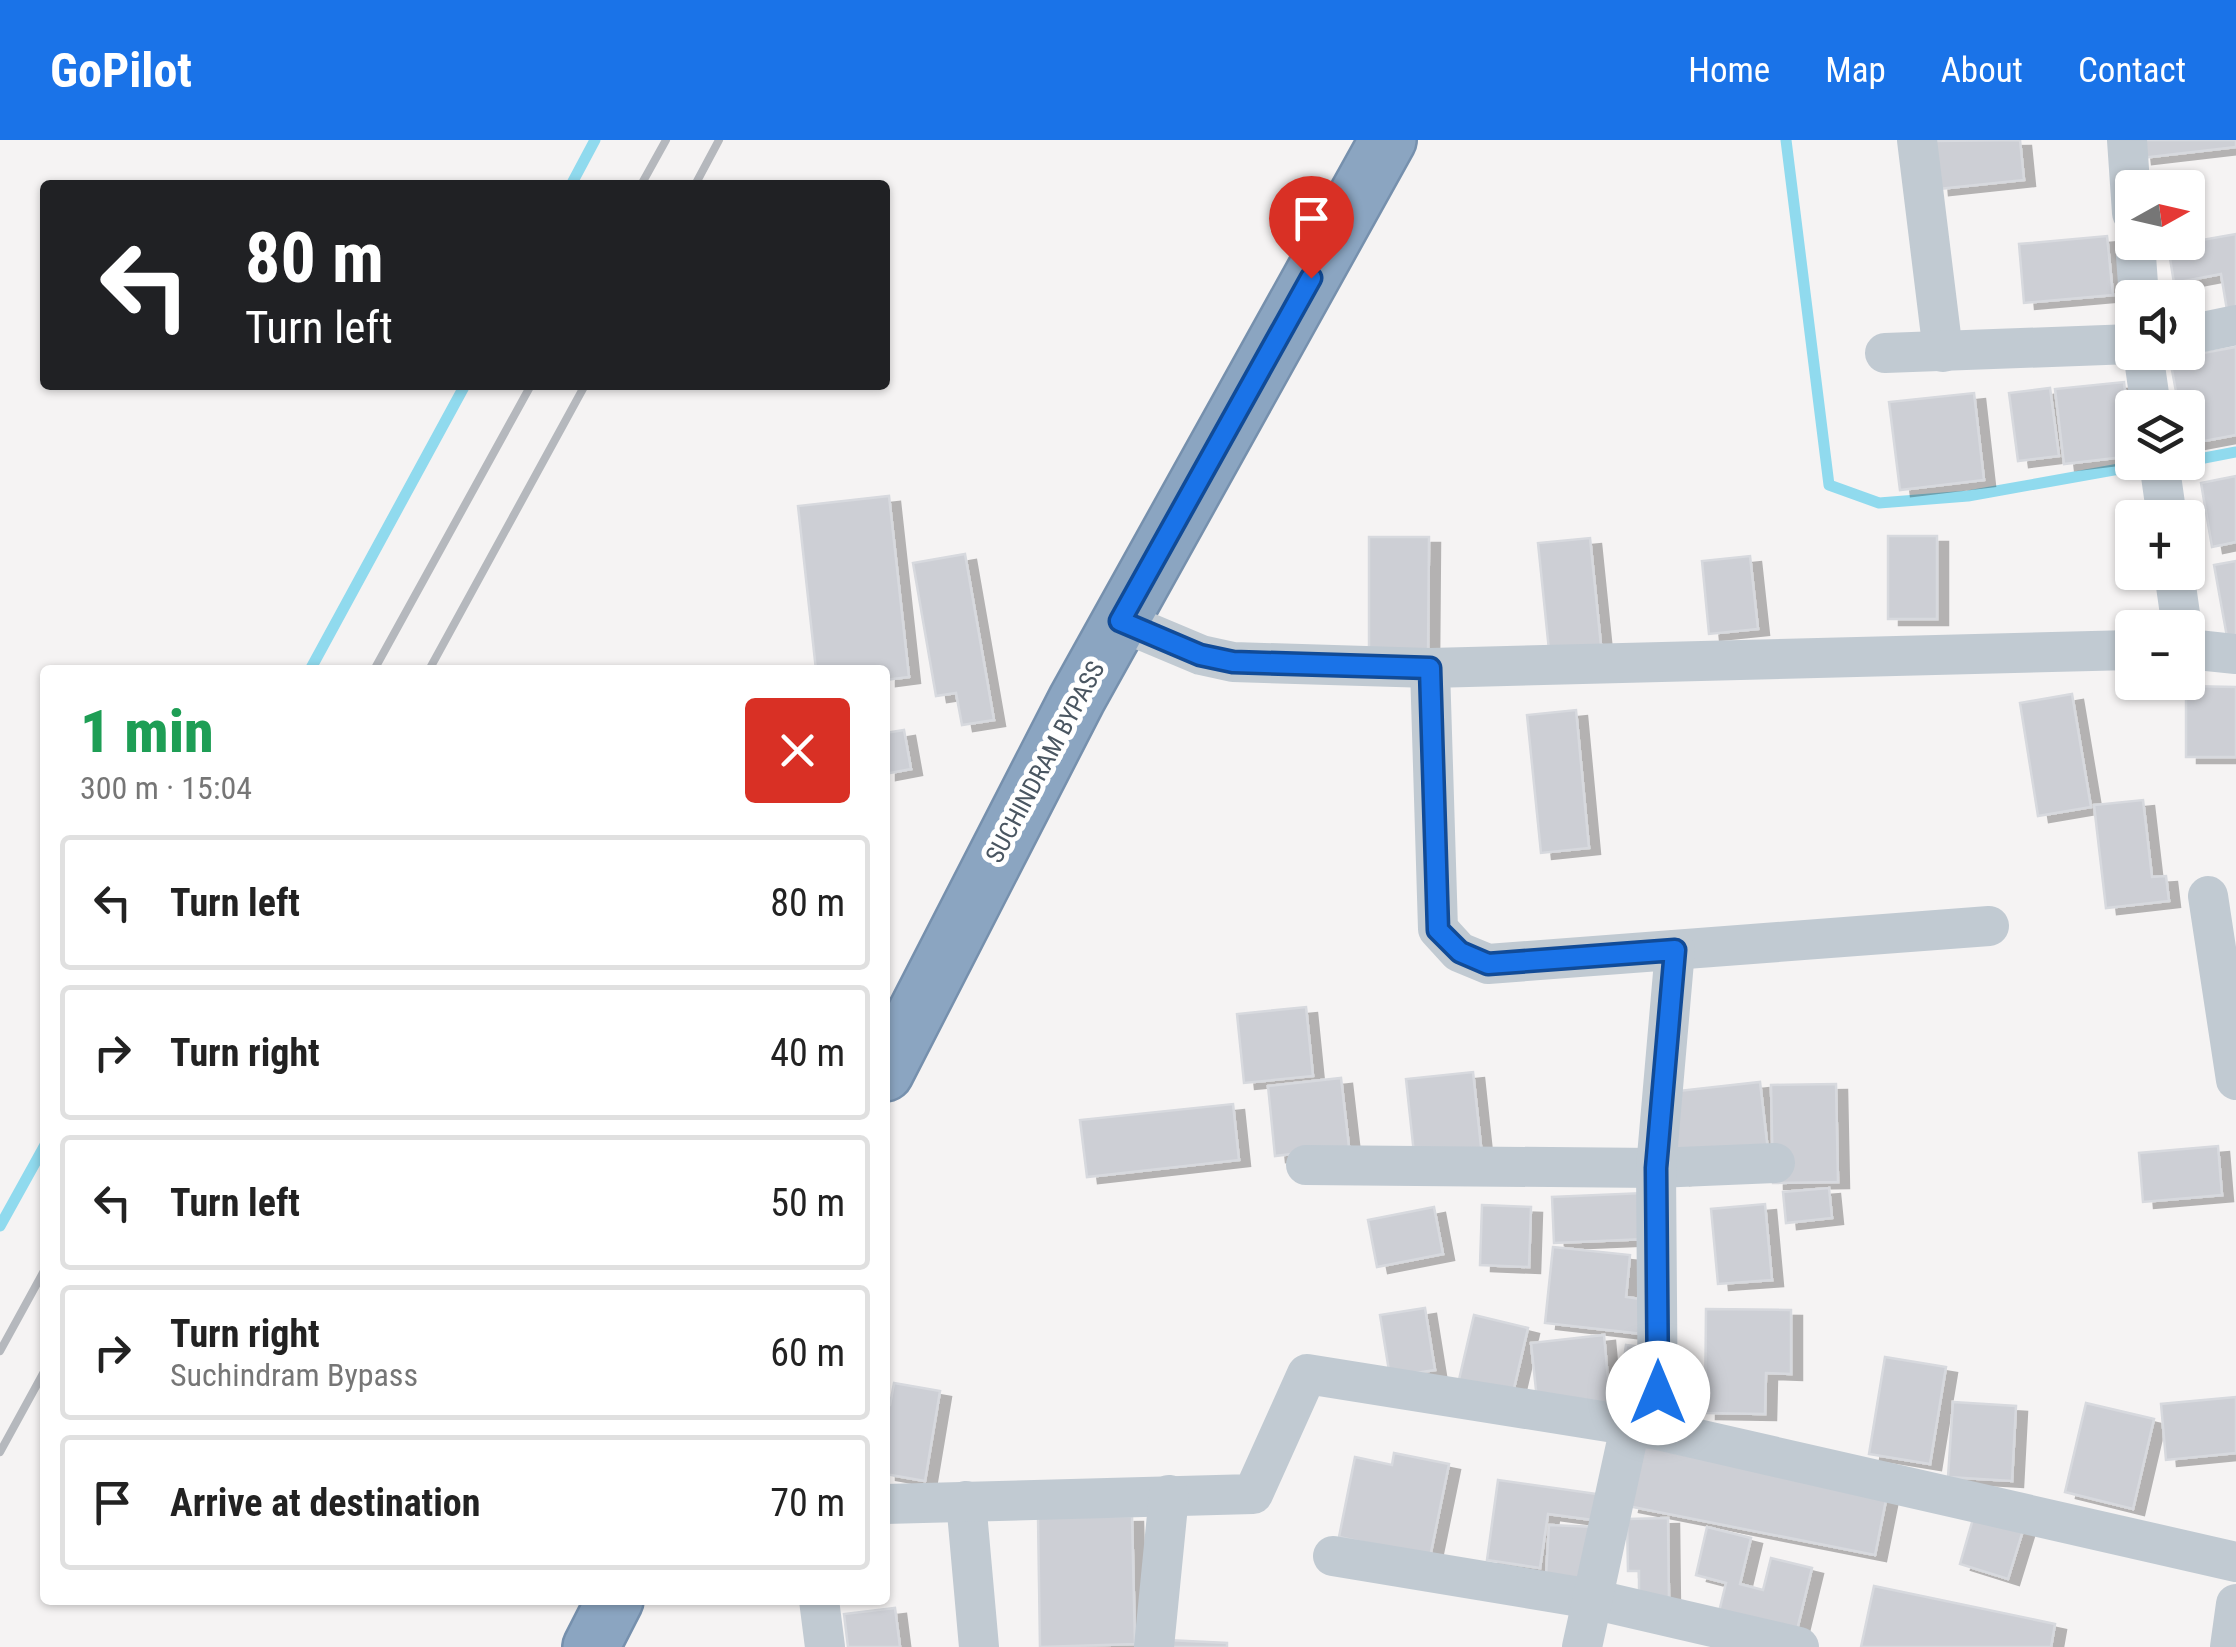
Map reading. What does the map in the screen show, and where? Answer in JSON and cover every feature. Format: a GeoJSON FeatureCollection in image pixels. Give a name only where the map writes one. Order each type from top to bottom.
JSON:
{"type":"FeatureCollection","features":[{"type":"Feature","properties":{"kind":"highway","name":"SUCHINDRAM BYPASS"},"geometry":{"type":"LineString","coordinates":[[890,1063],[1120,621],[1388,140]]}},
{"type":"Feature","properties":{"kind":"highway"},"geometry":{"type":"LineString","coordinates":[[591,1647],[612,1605]]}},
{"type":"Feature","properties":{"kind":"street"},"geometry":{"type":"LineString","coordinates":[[1917,140],[1943,352]]}},
{"type":"Feature","properties":{"kind":"street"},"geometry":{"type":"LineString","coordinates":[[2127,140],[2129,170]]}},
{"type":"Feature","properties":{"kind":"street"},"geometry":{"type":"LineString","coordinates":[[2205,331],[2236,326]]}},
{"type":"Feature","properties":{"kind":"street"},"geometry":{"type":"LineString","coordinates":[[1885,353],[2115,345]]}},
{"type":"Feature","properties":{"kind":"street"},"geometry":{"type":"LineString","coordinates":[[1120,621],[1200,655],[1233,662],[1430,668],[2115,650]]}},
{"type":"Feature","properties":{"kind":"street"},"geometry":{"type":"LineString","coordinates":[[2205,651],[2236,654]]}},
{"type":"Feature","properties":{"kind":"street"},"geometry":{"type":"LineString","coordinates":[[1430,668],[1438,930],[1460,952],[1488,964],[1989,926]]}},
{"type":"Feature","properties":{"kind":"street"},"geometry":{"type":"LineString","coordinates":[[2208,896],[2236,1080]]}},
{"type":"Feature","properties":{"kind":"street"},"geometry":{"type":"LineString","coordinates":[[1582,1647],[1592,1599],[1644,1428],[1656,1168],[1675,950]]}},
{"type":"Feature","properties":{"kind":"street"},"geometry":{"type":"LineString","coordinates":[[1306,1164],[1656,1168],[1775,1164]]}},
{"type":"Feature","properties":{"kind":"street"},"geometry":{"type":"LineString","coordinates":[[890,1504],[1253,1494],[1307,1374],[1644,1428],[2236,1562]]}},
{"type":"Feature","properties":{"kind":"street"},"geometry":{"type":"LineString","coordinates":[[1154,1647],[1169,1494]]}},
{"type":"Feature","properties":{"kind":"street"},"geometry":{"type":"LineString","coordinates":[[966,1500],[980,1647]]}},
{"type":"Feature","properties":{"kind":"street"},"geometry":{"type":"LineString","coordinates":[[1333,1556],[1592,1599],[1799,1647]]}},
{"type":"Feature","properties":{"kind":"street"},"geometry":{"type":"LineString","coordinates":[[2230,1647],[2236,1604]]}},
{"type":"Feature","properties":{"kind":"street"},"geometry":{"type":"LineString","coordinates":[[820,1605],[825,1647]]}},
{"type":"Feature","properties":{"kind":"building"},"geometry":{"type":"Polygon","coordinates":[[[2020,140],[2024,180],[1938,189],[1934,141],[2020,140]]]}},
{"type":"Feature","properties":{"kind":"building"},"geometry":{"type":"Polygon","coordinates":[[[2139,140],[2236,140],[2236,147],[2141,158],[2139,140]]]}},
{"type":"Feature","properties":{"kind":"building"},"geometry":{"type":"Polygon","coordinates":[[[2236,234],[2236,315],[2228,316],[2221,274],[2174,280],[2170,260],[2205,260],[2205,239],[2236,234]]]}},
{"type":"Feature","properties":{"kind":"building"},"geometry":{"type":"Polygon","coordinates":[[[2107,236],[2113,295],[2024,303],[2019,244],[2107,236]]]}},
{"type":"Feature","properties":{"kind":"building"},"geometry":{"type":"Polygon","coordinates":[[[2236,347],[2236,435],[2205,441],[2205,390],[2176,390],[2172,370],[2205,370],[2205,353],[2236,347]]]}},
{"type":"Feature","properties":{"kind":"building"},"geometry":{"type":"Polygon","coordinates":[[[2124,382],[2125,390],[2115,390],[2115,458],[2064,464],[2055,389],[2124,382]]]}},
{"type":"Feature","properties":{"kind":"building"},"geometry":{"type":"Polygon","coordinates":[[[2050,388],[2059,456],[2018,461],[2009,393],[2050,388]]]}},
{"type":"Feature","properties":{"kind":"building"},"geometry":{"type":"Polygon","coordinates":[[[1974,393],[1984,480],[1900,490],[1889,402],[1974,393]]]}},
{"type":"Feature","properties":{"kind":"building"},"geometry":{"type":"Polygon","coordinates":[[[2236,476],[2236,542],[2212,547],[2201,483],[2236,476]]]}},
{"type":"Feature","properties":{"kind":"building"},"geometry":{"type":"Polygon","coordinates":[[[889,496],[909,677],[890,679],[890,665],[815,665],[798,506],[889,496]]]}},
{"type":"Feature","properties":{"kind":"building"},"geometry":{"type":"Polygon","coordinates":[[[1888,536],[1937,536],[1937,619],[1888,619],[1888,536]]]}},
{"type":"Feature","properties":{"kind":"building"},"geometry":{"type":"Polygon","coordinates":[[[1369,537],[1429,537],[1428,658],[1369,658],[1369,537]]]}},
{"type":"Feature","properties":{"kind":"building"},"geometry":{"type":"Polygon","coordinates":[[[1590,538],[1602,655],[1550,660],[1538,543],[1590,538]]]}},
{"type":"Feature","properties":{"kind":"building"},"geometry":{"type":"Polygon","coordinates":[[[965,554],[994,720],[962,725],[956,693],[936,696],[913,563],[965,554]]]}},
{"type":"Feature","properties":{"kind":"building"},"geometry":{"type":"Polygon","coordinates":[[[1750,556],[1758,629],[1709,634],[1702,561],[1750,556]]]}},
{"type":"Feature","properties":{"kind":"building"},"geometry":{"type":"Polygon","coordinates":[[[2236,561],[2236,646],[2229,648],[2214,565],[2236,561]]]}},
{"type":"Feature","properties":{"kind":"building"},"geometry":{"type":"Polygon","coordinates":[[[2205,686],[2236,687],[2236,757],[2186,757],[2186,700],[2205,700],[2205,686]]]}},
{"type":"Feature","properties":{"kind":"building"},"geometry":{"type":"Polygon","coordinates":[[[2072,694],[2091,807],[2038,816],[2020,703],[2072,694]]]}},
{"type":"Feature","properties":{"kind":"building"},"geometry":{"type":"Polygon","coordinates":[[[1576,710],[1589,848],[1541,853],[1527,715],[1576,710]]]}},
{"type":"Feature","properties":{"kind":"building"},"geometry":{"type":"Polygon","coordinates":[[[904,730],[911,769],[890,773],[890,732],[904,730]]]}},
{"type":"Feature","properties":{"kind":"building"},"geometry":{"type":"Polygon","coordinates":[[[2143,800],[2152,877],[2166,876],[2169,901],[2106,908],[2094,805],[2143,800]]]}},
{"type":"Feature","properties":{"kind":"building"},"geometry":{"type":"Polygon","coordinates":[[[1306,1007],[1313,1076],[1244,1083],[1237,1014],[1306,1007]]]}},
{"type":"Feature","properties":{"kind":"building"},"geometry":{"type":"Polygon","coordinates":[[[1473,1072],[1482,1156],[1415,1163],[1406,1079],[1473,1072]]]}},
{"type":"Feature","properties":{"kind":"building"},"geometry":{"type":"Polygon","coordinates":[[[1341,1078],[1349,1147],[1275,1156],[1268,1086],[1341,1078]]]}},
{"type":"Feature","properties":{"kind":"building"},"geometry":{"type":"Polygon","coordinates":[[[1760,1082],[1770,1168],[1679,1179],[1669,1092],[1760,1082]]]}},
{"type":"Feature","properties":{"kind":"building"},"geometry":{"type":"Polygon","coordinates":[[[1836,1084],[1838,1182],[1773,1183],[1771,1085],[1836,1084]]]}},
{"type":"Feature","properties":{"kind":"building"},"geometry":{"type":"Polygon","coordinates":[[[1233,1104],[1239,1160],[1087,1177],[1080,1120],[1233,1104]]]}},
{"type":"Feature","properties":{"kind":"building"},"geometry":{"type":"Polygon","coordinates":[[[2218,1146],[2222,1195],[2143,1202],[2139,1153],[2218,1146]]]}},
{"type":"Feature","properties":{"kind":"building"},"geometry":{"type":"Polygon","coordinates":[[[1829,1188],[1832,1218],[1786,1223],[1783,1192],[1829,1188]]]}},
{"type":"Feature","properties":{"kind":"building"},"geometry":{"type":"Polygon","coordinates":[[[1644,1193],[1646,1239],[1554,1243],[1552,1197],[1644,1193]]]}},
{"type":"Feature","properties":{"kind":"building"},"geometry":{"type":"Polygon","coordinates":[[[1765,1204],[1772,1280],[1718,1284],[1711,1209],[1765,1204]]]}},
{"type":"Feature","properties":{"kind":"building"},"geometry":{"type":"Polygon","coordinates":[[[1482,1205],[1531,1207],[1529,1267],[1480,1265],[1482,1205]]]}},
{"type":"Feature","properties":{"kind":"building"},"geometry":{"type":"Polygon","coordinates":[[[1434,1207],[1443,1254],[1377,1267],[1368,1220],[1434,1207]]]}},
{"type":"Feature","properties":{"kind":"building"},"geometry":{"type":"Polygon","coordinates":[[[1553,1247],[1630,1255],[1626,1297],[1647,1300],[1643,1334],[1545,1323],[1553,1247]]]}},
{"type":"Feature","properties":{"kind":"building"},"geometry":{"type":"Polygon","coordinates":[[[1425,1308],[1435,1370],[1390,1377],[1380,1315],[1425,1308]]]}},
{"type":"Feature","properties":{"kind":"building"},"geometry":{"type":"Polygon","coordinates":[[[1706,1309],[1791,1310],[1791,1374],[1766,1373],[1765,1414],[1705,1413],[1706,1309]]]}},
{"type":"Feature","properties":{"kind":"building"},"geometry":{"type":"Polygon","coordinates":[[[1474,1315],[1528,1328],[1512,1397],[1458,1384],[1474,1315]]]}},
{"type":"Feature","properties":{"kind":"building"},"geometry":{"type":"Polygon","coordinates":[[[1604,1335],[1610,1402],[1538,1409],[1531,1343],[1604,1335]]]}},
{"type":"Feature","properties":{"kind":"building"},"geometry":{"type":"Polygon","coordinates":[[[1626,1345],[1651,1348],[1642,1408],[1617,1405],[1626,1345]]]}},
{"type":"Feature","properties":{"kind":"building"},"geometry":{"type":"Polygon","coordinates":[[[1885,1357],[1946,1367],[1930,1464],[1869,1454],[1885,1357]]]}},
{"type":"Feature","properties":{"kind":"building"},"geometry":{"type":"Polygon","coordinates":[[[894,1383],[940,1391],[925,1481],[890,1475],[890,1405],[894,1383]]]}},
{"type":"Feature","properties":{"kind":"building"},"geometry":{"type":"Polygon","coordinates":[[[2236,1397],[2236,1453],[2166,1460],[2161,1404],[2236,1397]]]}},
{"type":"Feature","properties":{"kind":"building"},"geometry":{"type":"Polygon","coordinates":[[[1953,1402],[2016,1406],[2012,1481],[1948,1477],[1953,1402]]]}},
{"type":"Feature","properties":{"kind":"building"},"geometry":{"type":"Polygon","coordinates":[[[2086,1403],[2154,1419],[2133,1509],[2065,1492],[2086,1403]]]}},
{"type":"Feature","properties":{"kind":"building"},"geometry":{"type":"Polygon","coordinates":[[[1641,1441],[1888,1490],[1875,1555],[1628,1506],[1641,1441]]]}},
{"type":"Feature","properties":{"kind":"building"},"geometry":{"type":"Polygon","coordinates":[[[1394,1453],[1449,1464],[1430,1557],[1339,1537],[1355,1457],[1392,1465],[1394,1453]]]}},
{"type":"Feature","properties":{"kind":"building"},"geometry":{"type":"Polygon","coordinates":[[[1498,1480],[1597,1494],[1593,1520],[1548,1514],[1540,1568],[1487,1560],[1498,1480]]]}},
{"type":"Feature","properties":{"kind":"building"},"geometry":{"type":"Polygon","coordinates":[[[1975,1512],[2024,1527],[2008,1579],[1960,1564],[1975,1512]]]}},
{"type":"Feature","properties":{"kind":"building"},"geometry":{"type":"Polygon","coordinates":[[[1132,1516],[1135,1644],[1040,1647],[1038,1517],[1132,1516]]]}},
{"type":"Feature","properties":{"kind":"building"},"geometry":{"type":"Polygon","coordinates":[[[1668,1518],[1669,1603],[1639,1603],[1639,1571],[1628,1571],[1627,1519],[1668,1518]]]}},
{"type":"Feature","properties":{"kind":"building"},"geometry":{"type":"Polygon","coordinates":[[[1549,1525],[1597,1527],[1595,1579],[1546,1576],[1549,1525]]]}},
{"type":"Feature","properties":{"kind":"building"},"geometry":{"type":"Polygon","coordinates":[[[1707,1527],[1751,1538],[1740,1584],[1763,1590],[1771,1558],[1812,1568],[1796,1634],[1718,1616],[1726,1583],[1696,1575],[1707,1527]]]}},
{"type":"Feature","properties":{"kind":"building"},"geometry":{"type":"Polygon","coordinates":[[[1874,1586],[2055,1624],[2051,1647],[1861,1647],[1874,1586]]]}},
{"type":"Feature","properties":{"kind":"building"},"geometry":{"type":"Polygon","coordinates":[[[895,1608],[900,1647],[848,1647],[844,1614],[895,1608]]]}},
{"type":"Feature","properties":{"kind":"building"},"geometry":{"type":"Polygon","coordinates":[[[1167,1640],[1227,1643],[1227,1647],[1167,1647],[1167,1640]]]}},
{"type":"Feature","properties":{"kind":"waterway"},"geometry":{"type":"LineString","coordinates":[[574,180],[595,140]]}},
{"type":"Feature","properties":{"kind":"waterway"},"geometry":{"type":"LineString","coordinates":[[1786,140],[1829,485],[1879,503],[1968,496],[2115,470]]}},
{"type":"Feature","properties":{"kind":"waterway"},"geometry":{"type":"LineString","coordinates":[[313,665],[462,390]]}},
{"type":"Feature","properties":{"kind":"waterway"},"geometry":{"type":"LineString","coordinates":[[2205,458],[2236,452]]}},
{"type":"Feature","properties":{"kind":"waterway"},"geometry":{"type":"LineString","coordinates":[[0,1226],[40,1154]]}},
{"type":"Feature","properties":{"kind":"railway"},"geometry":{"type":"LineString","coordinates":[[644,180],[666,140]]}},
{"type":"Feature","properties":{"kind":"railway"},"geometry":{"type":"LineString","coordinates":[[698,180],[719,140]]}},
{"type":"Feature","properties":{"kind":"railway"},"geometry":{"type":"LineString","coordinates":[[377,665],[528,390]]}},
{"type":"Feature","properties":{"kind":"railway"},"geometry":{"type":"LineString","coordinates":[[432,665],[582,390]]}},
{"type":"Feature","properties":{"kind":"railway"},"geometry":{"type":"LineString","coordinates":[[0,1351],[40,1278]]}},
{"type":"Feature","properties":{"kind":"railway"},"geometry":{"type":"LineString","coordinates":[[0,1452],[40,1379]]}},
{"type":"Feature","properties":{"kind":"route"},"geometry":{"type":"LineString","coordinates":[[1311,278],[1120,621],[1200,655],[1233,662],[1430,668],[1438,930],[1460,952],[1488,964],[1675,950],[1656,1168],[1658,1393]]}}]}
